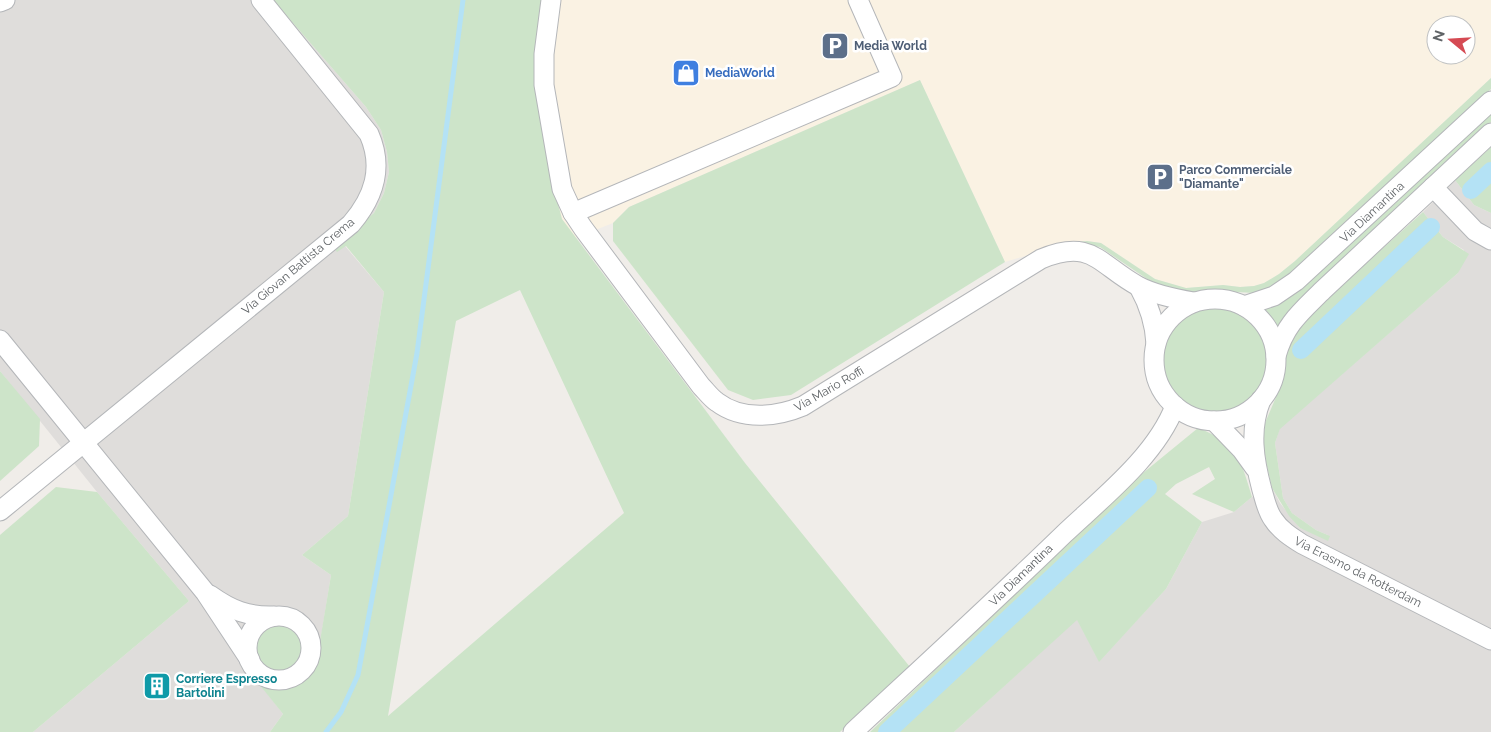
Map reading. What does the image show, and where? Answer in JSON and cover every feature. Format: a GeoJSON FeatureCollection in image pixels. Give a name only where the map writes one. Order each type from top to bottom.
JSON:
{"type":"FeatureCollection","features":[{"type":"Feature","properties":{"kind":"street"},"geometry":{"type":"LineString","coordinates":[[0,2],[5,0]]}},
{"type":"Feature","properties":{"kind":"street","name":"Via Giovan Battista Crema"},"geometry":{"type":"LineString","coordinates":[[0,511],[351,224],[362,210],[370,195],[377,167],[369,134],[261,0]]}},
{"type":"Feature","properties":{"kind":"street","name":"Via Mario Roffi"},"geometry":{"type":"LineString","coordinates":[[551,0],[544,54],[544,85],[562,189],[573,213],[701,386],[718,403],[728,408],[751,414],[774,416],[803,406],[1041,259],[1056,253],[1070,250],[1079,251],[1090,255],[1139,287],[1170,298],[1194,302]]}},
{"type":"Feature","properties":{"kind":"street"},"geometry":{"type":"LineString","coordinates":[[573,213],[892,77],[858,0]]}},
{"type":"Feature","properties":{"kind":"street","name":"Via Diamantina"},"geometry":{"type":"LineString","coordinates":[[1244,306],[1274,296],[1296,282],[1491,101]]}},
{"type":"Feature","properties":{"kind":"street","name":"Via Diamantina"},"geometry":{"type":"LineString","coordinates":[[1276,358],[1273,342],[1267,328],[1260,319],[1244,306],[1228,300],[1215,299],[1194,302],[1172,316],[1162,330],[1154,354],[1156,376],[1161,389],[1175,406],[1195,418],[1214,421],[1238,416],[1249,410],[1261,400],[1268,390],[1273,378],[1280,342],[1289,325],[1323,290],[1491,133]]}},
{"type":"Feature","properties":{"kind":"street"},"geometry":{"type":"LineString","coordinates":[[1433,187],[1475,231],[1491,240]]}},
{"type":"Feature","properties":{"kind":"street"},"geometry":{"type":"LineString","coordinates":[[1139,287],[1148,302],[1152,315],[1156,344]]}},
{"type":"Feature","properties":{"kind":"street"},"geometry":{"type":"LineString","coordinates":[[0,340],[205,592],[255,670],[274,680],[286,680],[296,676],[305,668],[312,649],[311,639],[301,623],[293,618],[283,616],[257,616],[242,612],[224,605],[205,592]]}},
{"type":"Feature","properties":{"kind":"street","name":"Via Erasmo da Rotterdam"},"geometry":{"type":"LineString","coordinates":[[1261,400],[1256,413],[1254,454],[1268,508],[1272,518],[1280,528],[1302,544],[1491,640]]}},
{"type":"Feature","properties":{"kind":"street","name":"Via Diamantina"},"geometry":{"type":"LineString","coordinates":[[853,732],[1017,580],[1131,470],[1160,436],[1175,406]]}},
{"type":"Feature","properties":{"kind":"street","name":"Via Erasmo da Rotterdam"},"geometry":{"type":"LineString","coordinates":[[1214,421],[1242,450],[1258,474]]}},
{"type":"Feature","properties":{"kind":"street"},"geometry":{"type":"LineString","coordinates":[[250,660],[247,649],[249,637],[254,627],[263,620],[274,616]]}},
{"type":"Feature","properties":{"kind":"shaded area"},"geometry":{"type":"Polygon","coordinates":[[[0,0],[273,0],[366,107],[381,130],[387,152],[389,172],[384,193],[374,213],[333,247],[345,246],[384,292],[348,516],[302,555],[331,575],[319,649],[315,661],[297,681],[284,687],[270,688],[260,684],[283,714],[270,732],[33,732],[189,601],[97,492],[0,371],[0,0]]]}},
{"type":"Feature","properties":{"kind":"shaded area"},"geometry":{"type":"Polygon","coordinates":[[[544,0],[1491,0],[1491,78],[1295,261],[1279,274],[1264,283],[1254,286],[1223,285],[1186,288],[1155,279],[1101,243],[1087,241],[1068,243],[1005,262],[920,80],[629,207],[613,223],[575,238],[562,219],[552,181],[544,0]]]}},
{"type":"Feature","properties":{"kind":"shaded area"},"geometry":{"type":"Polygon","coordinates":[[[1455,180],[1474,205],[1491,213],[1491,732],[954,732],[1077,619],[1099,661],[1166,589],[1202,522],[1234,512],[1252,497],[1272,488],[1280,503],[1300,528],[1330,536],[1316,530],[1292,513],[1283,498],[1275,443],[1280,428],[1458,273],[1464,250],[1443,237],[1423,212],[1455,180]]]}},
{"type":"Feature","properties":{"kind":"green space"},"geometry":{"type":"Polygon","coordinates":[[[273,0],[544,0],[552,181],[562,219],[745,463],[910,667],[840,732],[270,732],[283,714],[259,684],[275,687],[297,681],[309,670],[318,650],[331,575],[302,555],[348,516],[384,292],[346,246],[337,252],[333,247],[374,213],[384,193],[389,172],[387,152],[381,130],[366,107],[273,0]],[[520,290],[456,321],[388,716],[624,513],[520,290]]]}},
{"type":"Feature","properties":{"kind":"green space"},"geometry":{"type":"Polygon","coordinates":[[[1491,78],[1491,89],[1299,268],[1269,290],[1254,293],[1221,291],[1185,294],[1153,283],[1100,247],[1068,243],[1087,241],[1101,243],[1155,279],[1186,288],[1223,285],[1240,287],[1264,283],[1295,261],[1491,78]]]}},
{"type":"Feature","properties":{"kind":"green space"},"geometry":{"type":"Polygon","coordinates":[[[920,80],[1005,262],[791,395],[753,400],[728,390],[613,241],[613,223],[629,207],[920,80]]]}},
{"type":"Feature","properties":{"kind":"green space"},"geometry":{"type":"Polygon","coordinates":[[[1491,111],[1491,122],[1309,293],[1276,328],[1263,310],[1285,300],[1304,287],[1491,111]]]}},
{"type":"Feature","properties":{"kind":"green space"},"geometry":{"type":"Polygon","coordinates":[[[1491,147],[1491,213],[1474,205],[1455,180],[1491,147]]]}},
{"type":"Feature","properties":{"kind":"green space"},"geometry":{"type":"Polygon","coordinates":[[[1423,212],[1443,237],[1469,254],[1458,273],[1280,429],[1275,443],[1283,498],[1292,513],[1316,530],[1330,536],[1328,541],[1300,528],[1289,516],[1272,488],[1266,462],[1263,441],[1265,423],[1282,383],[1286,365],[1286,347],[1302,321],[1423,212]]]}},
{"type":"Feature","properties":{"kind":"green space"},"geometry":{"type":"Polygon","coordinates":[[[1215,308],[1235,312],[1244,316],[1252,323],[1259,331],[1263,340],[1267,360],[1263,380],[1259,389],[1252,397],[1244,404],[1235,408],[1215,412],[1195,408],[1186,404],[1178,397],[1171,389],[1167,380],[1163,360],[1167,340],[1171,331],[1178,323],[1186,316],[1195,312],[1215,308]]]}},
{"type":"Feature","properties":{"kind":"green space"},"geometry":{"type":"Polygon","coordinates":[[[0,371],[40,419],[39,446],[0,481],[0,371]]]}},
{"type":"Feature","properties":{"kind":"green space"},"geometry":{"type":"Polygon","coordinates":[[[1198,428],[1221,440],[1236,454],[1252,497],[1234,512],[1192,494],[1215,479],[1209,467],[1176,484],[1165,494],[1202,522],[1166,589],[1099,662],[1077,620],[954,732],[870,732],[1143,473],[1198,428]]]}},
{"type":"Feature","properties":{"kind":"green space"},"geometry":{"type":"Polygon","coordinates":[[[56,487],[97,492],[189,601],[33,732],[0,732],[0,535],[56,487]]]}},
{"type":"Feature","properties":{"kind":"green space"},"geometry":{"type":"Polygon","coordinates":[[[274,621],[284,621],[294,625],[302,633],[306,648],[302,663],[294,671],[284,675],[274,675],[264,671],[256,663],[252,653],[252,643],[256,633],[264,625],[274,621]]]}},
{"type":"Feature","properties":{"kind":"waterway"},"geometry":{"type":"LineString","coordinates":[[326,732],[341,712],[358,675],[417,353],[463,0]]}},
{"type":"Feature","properties":{"kind":"waterway"},"geometry":{"type":"LineString","coordinates":[[1471,190],[1491,171]]}},
{"type":"Feature","properties":{"kind":"waterway"},"geometry":{"type":"LineString","coordinates":[[1301,350],[1431,227]]}},
{"type":"Feature","properties":{"kind":"waterway"},"geometry":{"type":"LineString","coordinates":[[887,732],[1148,488]]}},
{"type":"Feature","properties":{"kind":"place","name":"Media World"},"geometry":{"type":"Point","coordinates":[835,46]}},
{"type":"Feature","properties":{"kind":"place","name":"MediaWorld"},"geometry":{"type":"Point","coordinates":[686,73]}},
{"type":"Feature","properties":{"kind":"place","name":"Parco Commerciale \"Diamante\""},"geometry":{"type":"Point","coordinates":[1160,177]}},
{"type":"Feature","properties":{"kind":"place","name":"Corriere Espresso Bartolini"},"geometry":{"type":"Point","coordinates":[157,686]}}]}
